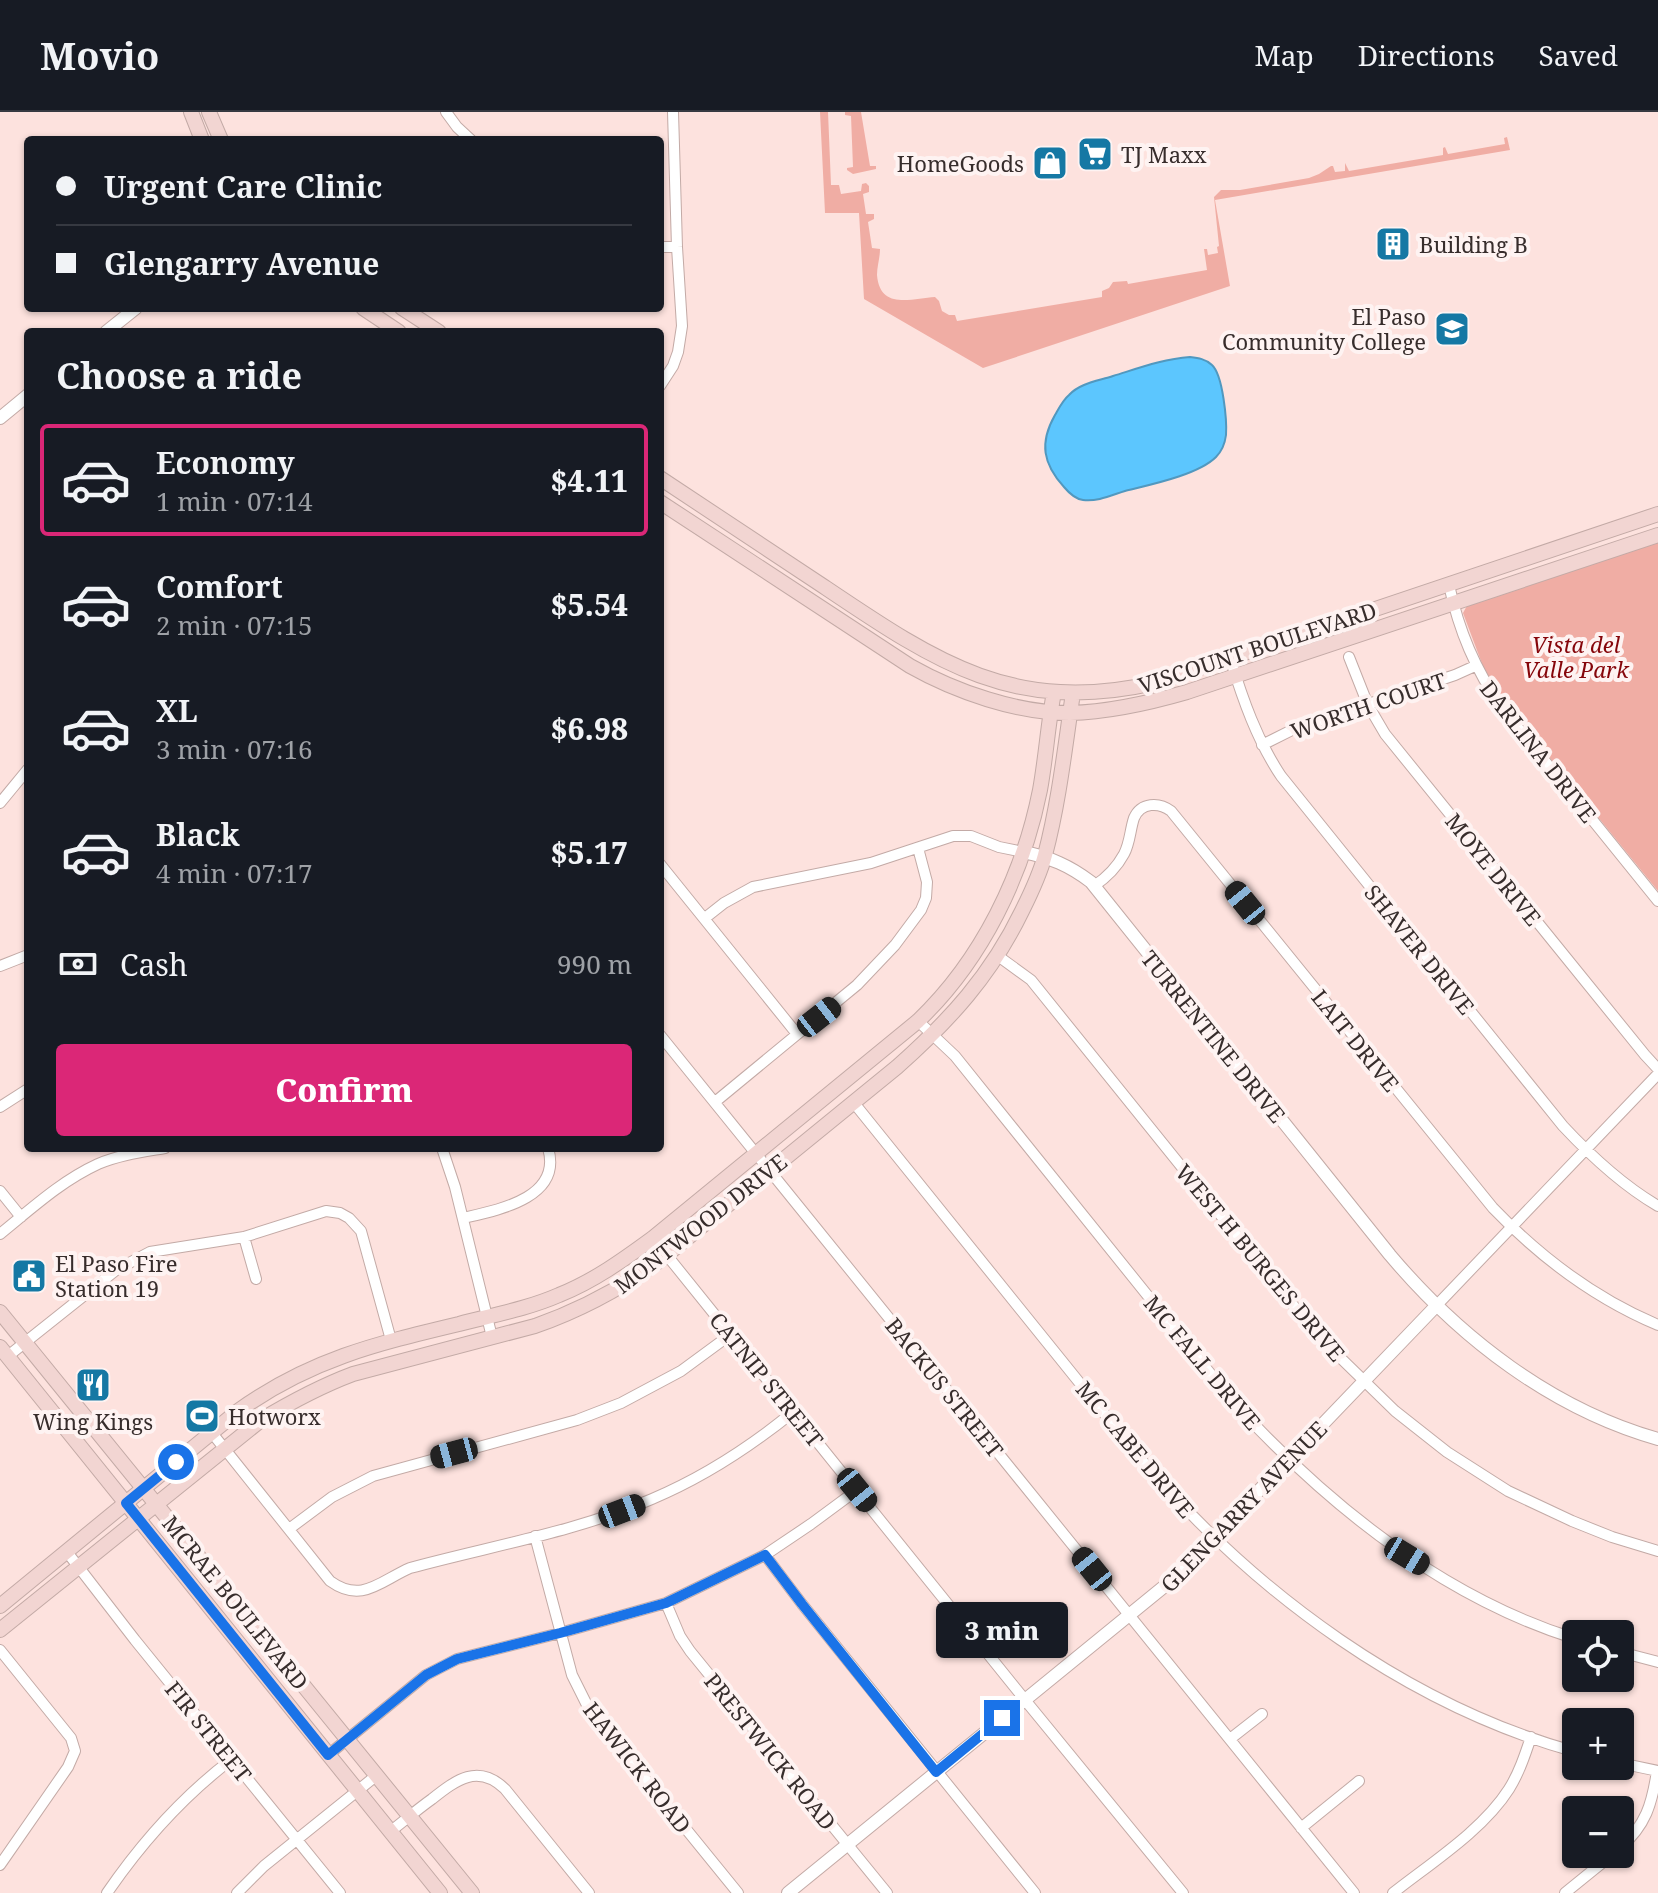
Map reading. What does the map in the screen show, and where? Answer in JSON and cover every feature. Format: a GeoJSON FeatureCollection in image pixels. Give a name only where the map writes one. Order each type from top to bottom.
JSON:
{"type":"FeatureCollection","features":[{"type":"Feature","properties":{"kind":"main road"},"geometry":{"type":"LineString","coordinates":[[191,112],[200,136]]}},
{"type":"Feature","properties":{"kind":"main road"},"geometry":{"type":"LineString","coordinates":[[209,112],[219,136]]}},
{"type":"Feature","properties":{"kind":"main road"},"geometry":{"type":"LineString","coordinates":[[369,312],[393,328]]}},
{"type":"Feature","properties":{"kind":"main road"},"geometry":{"type":"LineString","coordinates":[[411,312],[433,328]]}},
{"type":"Feature","properties":{"kind":"main road","name":"VISCOUNT BOULEVARD"},"geometry":{"type":"LineString","coordinates":[[664,481],[895,634],[939,659],[977,675],[1022,687],[1073,693],[1106,692],[1155,683],[1658,514]]}},
{"type":"Feature","properties":{"kind":"main road","name":"VISCOUNT BOULEVARD"},"geometry":{"type":"LineString","coordinates":[[664,505],[930,677],[967,693],[1051,712],[1070,713],[1155,701],[1658,535]]}},
{"type":"Feature","properties":{"kind":"main road"},"geometry":{"type":"LineString","coordinates":[[742,556],[752,540]]}},
{"type":"Feature","properties":{"kind":"main road"},"geometry":{"type":"LineString","coordinates":[[885,650],[895,634]]}},
{"type":"Feature","properties":{"kind":"main road","name":"MONTWOOD DRIVE"},"geometry":{"type":"LineString","coordinates":[[0,1606],[261,1394],[347,1353],[533,1305],[577,1287],[614,1266],[653,1238],[918,1021],[969,961],[1005,896],[1023,852],[1039,792],[1054,692]]}},
{"type":"Feature","properties":{"kind":"main road","name":"MONTWOOD DRIVE"},"geometry":{"type":"LineString","coordinates":[[0,1630],[261,1420],[327,1384],[377,1367],[535,1326],[584,1307],[629,1282],[854,1103],[933,1035],[968,997],[998,956],[1030,896],[1045,856],[1064,760],[1073,693]]}},
{"type":"Feature","properties":{"kind":"main road","name":"MCRAE BOULEVARD"},"geometry":{"type":"LineString","coordinates":[[0,1312],[472,1893]]}},
{"type":"Feature","properties":{"kind":"main road","name":"MCRAE BOULEVARD"},"geometry":{"type":"LineString","coordinates":[[4,1352],[440,1893]]}},
{"type":"Feature","properties":{"kind":"main road"},"geometry":{"type":"LineString","coordinates":[[69,1432],[86,1419]]}},
{"type":"Feature","properties":{"kind":"street"},"geometry":{"type":"LineString","coordinates":[[446,112],[467,136]]}},
{"type":"Feature","properties":{"kind":"street"},"geometry":{"type":"LineString","coordinates":[[664,380],[673,366],[681,339],[673,112]]}},
{"type":"Feature","properties":{"kind":"street"},"geometry":{"type":"LineString","coordinates":[[664,247],[677,247]]}},
{"type":"Feature","properties":{"kind":"street"},"geometry":{"type":"LineString","coordinates":[[111,328],[131,312]]}},
{"type":"Feature","properties":{"kind":"street"},"geometry":{"type":"LineString","coordinates":[[0,418],[24,398]]}},
{"type":"Feature","properties":{"kind":"street","name":"DARLINA DRIVE"},"geometry":{"type":"LineString","coordinates":[[1449,585],[1475,666],[1502,708],[1658,901]]}},
{"type":"Feature","properties":{"kind":"street","name":"MOYE DRIVE"},"geometry":{"type":"LineString","coordinates":[[1349,657],[1368,705],[1385,734],[1658,1071]]}},
{"type":"Feature","properties":{"kind":"street","name":"SHAVER DRIVE"},"geometry":{"type":"LineString","coordinates":[[1230,658],[1247,711],[1262,745],[1281,776],[1549,1110],[1585,1150],[1626,1185],[1658,1206]]}},
{"type":"Feature","properties":{"kind":"street","name":"WORTH COURT"},"geometry":{"type":"LineString","coordinates":[[1262,745],[1294,729],[1475,666]]}},
{"type":"Feature","properties":{"kind":"street"},"geometry":{"type":"LineString","coordinates":[[0,803],[24,774]]}},
{"type":"Feature","properties":{"kind":"street","name":"LAIT DRIVE"},"geometry":{"type":"LineString","coordinates":[[1094,886],[1108,875],[1124,855],[1140,810],[1156,804],[1165,806],[1455,1163],[1512,1228],[1555,1266],[1585,1287],[1658,1325]]}},
{"type":"Feature","properties":{"kind":"street","name":"TURRENTINE DRIVE"},"geometry":{"type":"LineString","coordinates":[[705,918],[753,887],[871,863],[943,838],[971,836],[999,847],[1045,856],[1076,870],[1094,886],[1390,1255],[1437,1305],[1476,1340],[1559,1398],[1591,1414],[1658,1439]]}},
{"type":"Feature","properties":{"kind":"street"},"geometry":{"type":"LineString","coordinates":[[715,1102],[841,1000],[895,945],[921,910],[927,888],[918,848]]}},
{"type":"Feature","properties":{"kind":"street"},"geometry":{"type":"LineString","coordinates":[[664,869],[797,1034]]}},
{"type":"Feature","properties":{"kind":"street","name":"WEST H BURGES DRIVE"},"geometry":{"type":"LineString","coordinates":[[998,956],[1031,980],[1318,1336],[1395,1411],[1435,1443],[1508,1491],[1572,1521],[1658,1551]]}},
{"type":"Feature","properties":{"kind":"street"},"geometry":{"type":"LineString","coordinates":[[0,966],[24,957]]}},
{"type":"Feature","properties":{"kind":"street","name":"MC FALL DRIVE"},"geometry":{"type":"LineString","coordinates":[[918,1021],[955,1056],[1234,1403],[1289,1460],[1341,1507],[1407,1556],[1480,1599],[1562,1634]]}},
{"type":"Feature","properties":{"kind":"street","name":"BACKUS STREET"},"geometry":{"type":"LineString","coordinates":[[664,1040],[1354,1893]]}},
{"type":"Feature","properties":{"kind":"street","name":"GLENGARRY AVENUE"},"geometry":{"type":"LineString","coordinates":[[788,1893],[1177,1576],[1512,1228],[1658,1071]]}},
{"type":"Feature","properties":{"kind":"street"},"geometry":{"type":"LineString","coordinates":[[0,1107],[24,1092]]}},
{"type":"Feature","properties":{"kind":"street","name":"MC CABE DRIVE"},"geometry":{"type":"LineString","coordinates":[[854,1103],[1145,1464],[1215,1538],[1279,1595],[1372,1661],[1466,1711],[1562,1747]]}},
{"type":"Feature","properties":{"kind":"street"},"geometry":{"type":"LineString","coordinates":[[0,1234],[60,1186],[97,1165],[143,1152]]}},
{"type":"Feature","properties":{"kind":"street"},"geometry":{"type":"LineString","coordinates":[[444,1152],[492,1337]]}},
{"type":"Feature","properties":{"kind":"street"},"geometry":{"type":"LineString","coordinates":[[463,1218],[501,1208],[536,1192],[548,1175],[551,1163],[549,1152]]}},
{"type":"Feature","properties":{"kind":"street"},"geometry":{"type":"LineString","coordinates":[[0,1191],[21,1217]]}},
{"type":"Feature","properties":{"kind":"street"},"geometry":{"type":"LineString","coordinates":[[4,1352],[25,1342],[116,1270],[141,1255],[165,1248],[244,1237],[320,1212],[332,1212],[349,1218],[365,1239],[391,1340]]}},
{"type":"Feature","properties":{"kind":"street"},"geometry":{"type":"LineString","coordinates":[[244,1237],[256,1279]]}},
{"type":"Feature","properties":{"kind":"street","name":"CATNIP STREET"},"geometry":{"type":"LineString","coordinates":[[653,1238],[1183,1893]]}},
{"type":"Feature","properties":{"kind":"street"},"geometry":{"type":"LineString","coordinates":[[289,1529],[332,1497],[373,1476],[577,1420],[621,1403],[681,1371],[730,1335]]}},
{"type":"Feature","properties":{"kind":"street"},"geometry":{"type":"LineString","coordinates":[[212,1433],[330,1581],[345,1590],[360,1591],[378,1586],[410,1568],[622,1511],[678,1487],[741,1451],[793,1412]]}},
{"type":"Feature","properties":{"kind":"street"},"geometry":{"type":"LineString","coordinates":[[328,1755],[440,1667],[457,1659],[666,1603],[765,1555],[857,1490]]}},
{"type":"Feature","properties":{"kind":"street","name":"HAWICK ROAD"},"geometry":{"type":"LineString","coordinates":[[535,1536],[572,1675],[586,1703],[738,1893]]}},
{"type":"Feature","properties":{"kind":"street","name":"FIR STREET"},"geometry":{"type":"LineString","coordinates":[[67,1552],[340,1893]]}},
{"type":"Feature","properties":{"kind":"street"},"geometry":{"type":"LineString","coordinates":[[765,1555],[1035,1893]]}},
{"type":"Feature","properties":{"kind":"street","name":"PRESTWICK ROAD"},"geometry":{"type":"LineString","coordinates":[[666,1603],[690,1651],[887,1893]]}},
{"type":"Feature","properties":{"kind":"street"},"geometry":{"type":"LineString","coordinates":[[0,1650],[71,1738],[75,1751],[68,1767],[0,1865]]}},
{"type":"Feature","properties":{"kind":"street"},"geometry":{"type":"LineString","coordinates":[[1634,1656],[1658,1662]]}},
{"type":"Feature","properties":{"kind":"street"},"geometry":{"type":"LineString","coordinates":[[1230,1739],[1262,1714]]}},
{"type":"Feature","properties":{"kind":"street"},"geometry":{"type":"LineString","coordinates":[[1393,1893],[1486,1817],[1516,1777],[1531,1737]]}},
{"type":"Feature","properties":{"kind":"street"},"geometry":{"type":"LineString","coordinates":[[107,1893],[132,1856],[174,1809],[232,1759]]}},
{"type":"Feature","properties":{"kind":"street"},"geometry":{"type":"LineString","coordinates":[[1634,1766],[1658,1771],[1653,1799],[1634,1835]]}},
{"type":"Feature","properties":{"kind":"street"},"geometry":{"type":"LineString","coordinates":[[237,1893],[264,1866],[377,1775]]}},
{"type":"Feature","properties":{"kind":"street"},"geometry":{"type":"LineString","coordinates":[[391,1831],[454,1781],[472,1775],[484,1776],[505,1789],[589,1893]]}},
{"type":"Feature","properties":{"kind":"street"},"geometry":{"type":"LineString","coordinates":[[1301,1828],[1359,1781]]}},
{"type":"Feature","properties":{"kind":"street"},"geometry":{"type":"LineString","coordinates":[[1565,1893],[1596,1868]]}},
{"type":"Feature","properties":{"kind":"green space"},"geometry":{"type":"Polygon","coordinates":[[[820,112],[828,112],[831,185],[839,185],[841,194],[861,191],[862,184],[869,186],[869,192],[863,194],[866,214],[874,214],[874,219],[868,222],[872,248],[880,249],[877,275],[884,294],[899,300],[935,297],[942,311],[955,315],[957,321],[1102,297],[1102,291],[1113,282],[1127,281],[1128,284],[1207,270],[1204,249],[1207,249],[1208,255],[1218,253],[1214,197],[1221,190],[1240,190],[1309,178],[1331,166],[1335,172],[1345,171],[1345,163],[1349,171],[1443,155],[1445,147],[1448,154],[1505,144],[1504,138],[1507,137],[1510,150],[1215,200],[1230,286],[983,368],[864,299],[859,213],[825,213],[820,112]]]}},
{"type":"Feature","properties":{"kind":"green space"},"geometry":{"type":"Polygon","coordinates":[[[845,112],[861,112],[870,166],[876,166],[876,169],[853,174],[847,170],[853,167],[851,116],[845,115],[845,112]]]}},
{"type":"Feature","properties":{"kind":"green space","name":"Vista del Valle Park"},"geometry":{"type":"Polygon","coordinates":[[[1658,540],[1658,891],[1487,677],[1463,613],[1469,602],[1658,540]]]}},
{"type":"Feature","properties":{"kind":"water"},"geometry":{"type":"Polygon","coordinates":[[[1190,357],[1210,363],[1219,378],[1226,428],[1225,441],[1218,455],[1186,474],[1104,498],[1083,500],[1070,493],[1051,470],[1045,444],[1050,425],[1065,399],[1073,391],[1090,383],[1161,362],[1190,357]]]}},
{"type":"Feature","properties":{"kind":"place","name":"TJ Maxx"},"geometry":{"type":"Point","coordinates":[1095,154]}},
{"type":"Feature","properties":{"kind":"place","name":"HomeGoods"},"geometry":{"type":"Point","coordinates":[1050,163]}},
{"type":"Feature","properties":{"kind":"place","name":"Building B"},"geometry":{"type":"Point","coordinates":[1393,244]}},
{"type":"Feature","properties":{"kind":"place","name":"El Paso Community College"},"geometry":{"type":"Point","coordinates":[1452,329]}},
{"type":"Feature","properties":{"kind":"place","name":"El Paso Fire Station 19"},"geometry":{"type":"Point","coordinates":[29,1276]}},
{"type":"Feature","properties":{"kind":"place","name":"Wing Kings"},"geometry":{"type":"Point","coordinates":[93,1385]}},
{"type":"Feature","properties":{"kind":"place","name":"Hotworx"},"geometry":{"type":"Point","coordinates":[202,1416]}},
{"type":"Feature","properties":{"kind":"route"},"geometry":{"type":"LineString","coordinates":[[176,1462],[126,1503],[328,1755],[426,1675],[457,1659],[666,1603],[765,1555],[936,1772],[1002,1718]]}}]}
